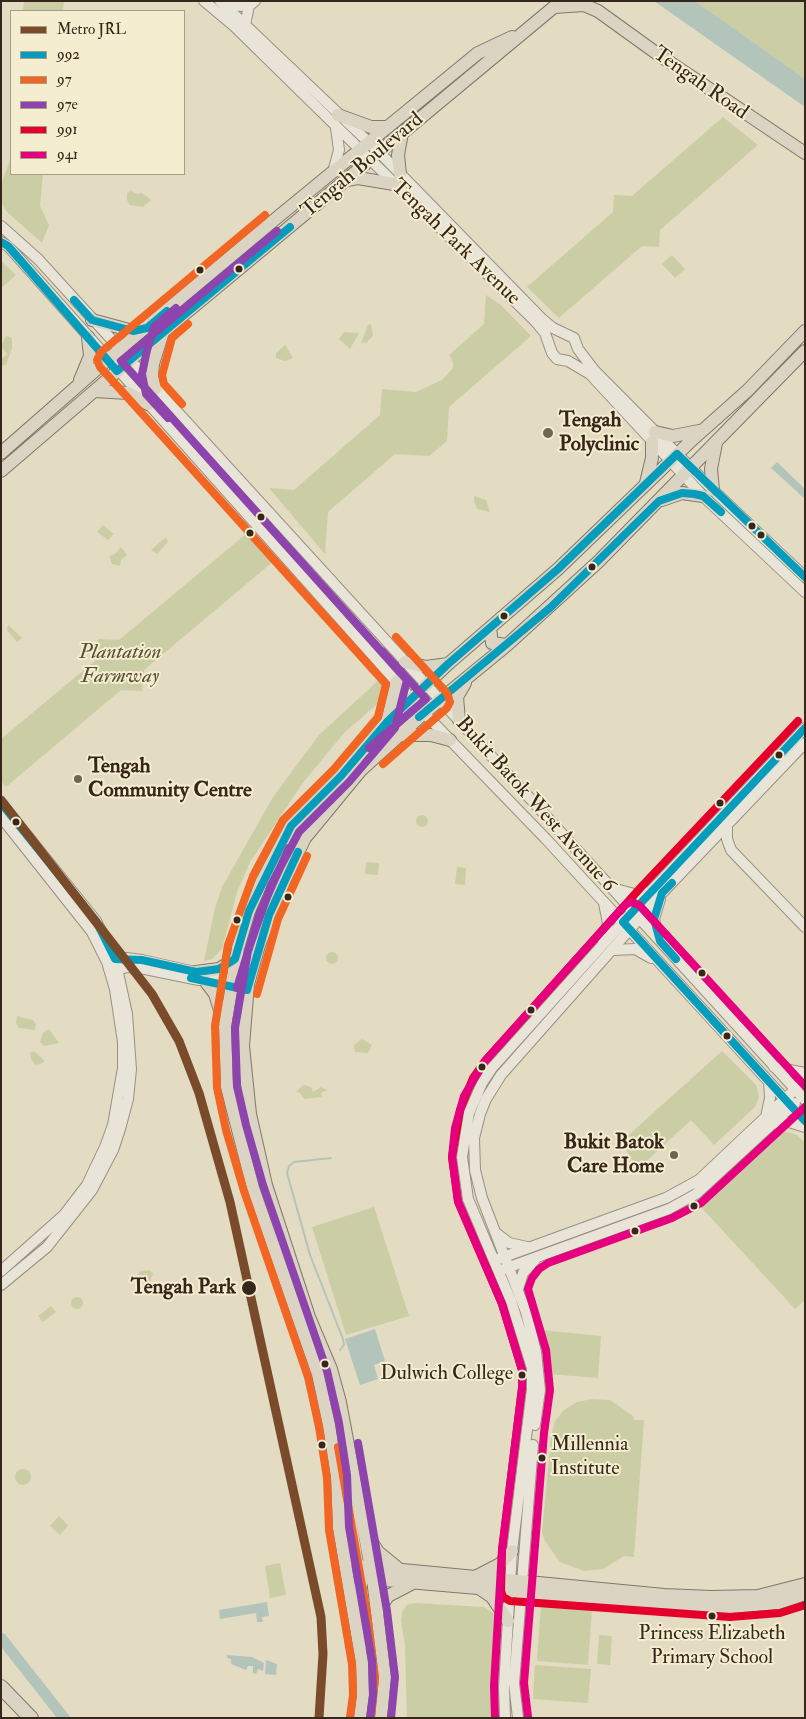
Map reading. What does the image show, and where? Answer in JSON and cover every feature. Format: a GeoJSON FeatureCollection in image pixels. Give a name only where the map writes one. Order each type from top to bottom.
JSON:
{"type":"FeatureCollection","features":[{"type":"Feature","properties":{"kind":"highway"},"geometry":{"type":"LineString","coordinates":[[1,1687],[31,1718]]}},
{"type":"Feature","properties":{"kind":"highway"},"geometry":{"type":"LineString","coordinates":[[1,1696],[18,1718]]}},
{"type":"Feature","properties":{"kind":"main road","name":"Tengah Road"},"geometry":{"type":"LineString","coordinates":[[554,7],[584,5],[598,11],[768,130],[805,153]]}},
{"type":"Feature","properties":{"kind":"main road","name":"Tengah Boulevard"},"geometry":{"type":"LineString","coordinates":[[1,471],[163,332],[554,7]]}},
{"type":"Feature","properties":{"kind":"main road","name":"Tengah Boulevard"},"geometry":{"type":"LineString","coordinates":[[1,453],[107,360],[264,228],[477,54],[500,41],[519,35]]}},
{"type":"Feature","properties":{"kind":"main road"},"geometry":{"type":"LineString","coordinates":[[338,115],[371,127],[388,127]]}},
{"type":"Feature","properties":{"kind":"main road"},"geometry":{"type":"LineString","coordinates":[[347,180],[364,178],[397,179],[398,155],[402,133]]}},
{"type":"Feature","properties":{"kind":"main road"},"geometry":{"type":"LineString","coordinates":[[92,320],[133,331],[147,328]]}},
{"type":"Feature","properties":{"kind":"main road"},"geometry":{"type":"LineString","coordinates":[[360,1718],[363,1695],[360,1647],[339,1528],[337,1477],[329,1425],[318,1374],[253,1188],[227,1087],[225,1027],[235,960],[249,911],[262,881],[292,826],[341,776],[387,722],[448,664],[558,569],[703,430],[747,391],[805,331]]}},
{"type":"Feature","properties":{"kind":"main road"},"geometry":{"type":"LineString","coordinates":[[155,389],[152,369],[163,332]]}},
{"type":"Feature","properties":{"kind":"main road"},"geometry":{"type":"LineString","coordinates":[[76,387],[90,356],[88,337]]}},
{"type":"Feature","properties":{"kind":"main road"},"geometry":{"type":"LineString","coordinates":[[381,1718],[385,1678],[378,1613],[369,1573],[354,1469],[331,1369],[308,1317],[266,1185],[250,1114],[243,1046],[247,987],[269,915],[305,838],[361,770],[424,713],[508,645],[573,586],[660,501],[805,352]]}},
{"type":"Feature","properties":{"kind":"main road"},"geometry":{"type":"LineString","coordinates":[[95,391],[128,393],[148,404]]}},
{"type":"Feature","properties":{"kind":"main road"},"geometry":{"type":"LineString","coordinates":[[646,485],[650,472],[654,437],[673,436],[703,430]]}},
{"type":"Feature","properties":{"kind":"main road"},"geometry":{"type":"LineString","coordinates":[[660,501],[682,494],[708,493],[716,443]]}},
{"type":"Feature","properties":{"kind":"main road"},"geometry":{"type":"LineString","coordinates":[[558,569],[570,574],[573,586]]}},
{"type":"Feature","properties":{"kind":"main road"},"geometry":{"type":"LineString","coordinates":[[490,628],[492,643],[508,645]]}},
{"type":"Feature","properties":{"kind":"main road"},"geometry":{"type":"LineString","coordinates":[[405,662],[426,667],[448,664]]}},
{"type":"Feature","properties":{"kind":"main road"},"geometry":{"type":"LineString","coordinates":[[459,720],[457,697],[469,676]]}},
{"type":"Feature","properties":{"kind":"main road"},"geometry":{"type":"LineString","coordinates":[[387,722],[397,682]]}},
{"type":"Feature","properties":{"kind":"main road"},"geometry":{"type":"LineString","coordinates":[[399,735],[431,735],[450,740]]}},
{"type":"Feature","properties":{"kind":"main road"},"geometry":{"type":"LineString","coordinates":[[196,972],[219,969],[235,960]]}},
{"type":"Feature","properties":{"kind":"main road"},"geometry":{"type":"LineString","coordinates":[[206,982],[215,994],[225,1027]]}},
{"type":"Feature","properties":{"kind":"main road"},"geometry":{"type":"LineString","coordinates":[[337,1477],[345,1490],[357,1563],[369,1573],[416,1582],[478,1582],[500,1564],[512,1551]]}},
{"type":"Feature","properties":{"kind":"main road"},"geometry":{"type":"LineString","coordinates":[[364,1530],[378,1552],[401,1571]]}},
{"type":"Feature","properties":{"kind":"main road"},"geometry":{"type":"LineString","coordinates":[[369,1573],[401,1571],[478,1582],[711,1597],[758,1596],[805,1584]]}},
{"type":"Feature","properties":{"kind":"main road"},"geometry":{"type":"LineString","coordinates":[[360,1647],[365,1632],[359,1591],[369,1573]]}},
{"type":"Feature","properties":{"kind":"main road"},"geometry":{"type":"LineString","coordinates":[[378,1613],[388,1596],[416,1582]]}},
{"type":"Feature","properties":{"kind":"main road"},"geometry":{"type":"LineString","coordinates":[[478,1582],[492,1597],[508,1621]]}},
{"type":"Feature","properties":{"kind":"main road"},"geometry":{"type":"LineString","coordinates":[[516,1585],[730,1607],[778,1603],[805,1594]]}},
{"type":"Feature","properties":{"kind":"street","name":"Tengah Park Avenue"},"geometry":{"type":"LineString","coordinates":[[204,1],[234,26],[336,128],[365,146]]}},
{"type":"Feature","properties":{"kind":"street"},"geometry":{"type":"LineString","coordinates":[[222,3],[241,6],[249,1]]}},
{"type":"Feature","properties":{"kind":"street"},"geometry":{"type":"LineString","coordinates":[[246,25],[249,6],[255,1]]}},
{"type":"Feature","properties":{"kind":"street","name":"Tengah Park Avenue"},"geometry":{"type":"LineString","coordinates":[[222,3],[338,115],[375,157],[536,322],[544,334],[552,353],[558,359],[568,361],[590,374],[654,437]]}},
{"type":"Feature","properties":{"kind":"street"},"geometry":{"type":"LineString","coordinates":[[332,173],[339,150],[336,128]]}},
{"type":"Feature","properties":{"kind":"street","name":"Tengah Park Avenue"},"geometry":{"type":"LineString","coordinates":[[397,179],[541,318],[553,328],[574,338],[578,349],[594,370],[654,437],[708,493]]}},
{"type":"Feature","properties":{"kind":"street","name":"Bukit Batok West Avenue 6"},"geometry":{"type":"LineString","coordinates":[[1,226],[38,259],[773,1067],[801,1095]]}},
{"type":"Feature","properties":{"kind":"street","name":"Bukit Batok West Avenue 6"},"geometry":{"type":"LineString","coordinates":[[1,242],[8,246],[107,360],[424,713],[661,963],[805,1121]]}},
{"type":"Feature","properties":{"kind":"street"},"geometry":{"type":"LineString","coordinates":[[568,361],[578,349]]}},
{"type":"Feature","properties":{"kind":"street"},"geometry":{"type":"LineString","coordinates":[[708,493],[805,577]]}},
{"type":"Feature","properties":{"kind":"street"},"geometry":{"type":"LineString","coordinates":[[708,493],[805,592]]}},
{"type":"Feature","properties":{"kind":"street"},"geometry":{"type":"LineString","coordinates":[[636,916],[650,892],[805,728]]}},
{"type":"Feature","properties":{"kind":"street"},"geometry":{"type":"LineString","coordinates":[[518,1718],[514,1683],[516,1585],[540,1380],[536,1352],[518,1289],[509,1267],[499,1258],[468,1199],[462,1157],[469,1113],[482,1083],[492,1068],[598,950],[662,893],[711,844],[805,743]]}},
{"type":"Feature","properties":{"kind":"street"},"geometry":{"type":"LineString","coordinates":[[1,803],[58,880]]}},
{"type":"Feature","properties":{"kind":"street"},"geometry":{"type":"LineString","coordinates":[[1,817],[96,921],[127,1014],[131,1069],[128,1098],[113,1150],[92,1190],[47,1247],[1,1285]]}},
{"type":"Feature","properties":{"kind":"street"},"geometry":{"type":"LineString","coordinates":[[727,826],[727,839],[731,850],[805,927]]}},
{"type":"Feature","properties":{"kind":"street"},"geometry":{"type":"LineString","coordinates":[[711,844],[731,850]]}},
{"type":"Feature","properties":{"kind":"street"},"geometry":{"type":"LineString","coordinates":[[609,887],[634,894],[650,892]]}},
{"type":"Feature","properties":{"kind":"street"},"geometry":{"type":"LineString","coordinates":[[660,941],[654,920],[662,893]]}},
{"type":"Feature","properties":{"kind":"street"},"geometry":{"type":"LineString","coordinates":[[598,950],[608,923],[603,901]]}},
{"type":"Feature","properties":{"kind":"street"},"geometry":{"type":"LineString","coordinates":[[505,1718],[504,1687],[508,1621],[516,1585],[512,1551],[530,1415],[532,1368],[522,1332],[498,1271],[499,1258],[494,1232],[478,1185],[474,1152],[477,1123],[486,1099],[501,1075],[613,950],[626,926]]}},
{"type":"Feature","properties":{"kind":"street"},"geometry":{"type":"LineString","coordinates":[[613,950],[635,950],[661,963]]}},
{"type":"Feature","properties":{"kind":"street"},"geometry":{"type":"LineString","coordinates":[[112,966],[142,960],[196,972],[231,984]]}},
{"type":"Feature","properties":{"kind":"street"},"geometry":{"type":"LineString","coordinates":[[112,966],[145,969],[206,982],[247,987]]}},
{"type":"Feature","properties":{"kind":"street"},"geometry":{"type":"LineString","coordinates":[[1,1271],[64,1216],[87,1185],[105,1147],[113,1125],[123,1068],[120,1016],[112,966]]}},
{"type":"Feature","properties":{"kind":"street"},"geometry":{"type":"LineString","coordinates":[[773,1067],[805,1073]]}},
{"type":"Feature","properties":{"kind":"street"},"geometry":{"type":"LineString","coordinates":[[498,1271],[669,1209],[696,1194],[788,1103],[801,1095],[805,1080]]}},
{"type":"Feature","properties":{"kind":"street"},"geometry":{"type":"LineString","coordinates":[[769,1082],[769,1121]]}},
{"type":"Feature","properties":{"kind":"street"},"geometry":{"type":"LineString","coordinates":[[499,1258],[666,1198],[699,1180],[737,1142],[769,1121],[789,1122],[805,1127]]}},
{"type":"Feature","properties":{"kind":"street"},"geometry":{"type":"LineString","coordinates":[[494,1232],[505,1241],[515,1245],[533,1246]]}},
{"type":"Feature","properties":{"kind":"street"},"geometry":{"type":"LineString","coordinates":[[518,1289],[526,1268],[544,1254]]}},
{"type":"Feature","properties":{"kind":"green space"},"geometry":{"type":"Polygon","coordinates":[[[24,1],[64,1],[63,10],[23,10],[24,1]]]}},
{"type":"Feature","properties":{"kind":"green space"},"geometry":{"type":"Polygon","coordinates":[[[695,1],[805,1],[805,79],[765,51],[695,1]]]}},
{"type":"Feature","properties":{"kind":"green space"},"geometry":{"type":"Polygon","coordinates":[[[723,117],[758,145],[660,230],[659,247],[642,246],[559,318],[527,287],[613,212],[614,195],[632,196],[723,117]]]}},
{"type":"Feature","properties":{"kind":"green space"},"geometry":{"type":"Polygon","coordinates":[[[10,161],[10,175],[43,175],[40,206],[49,225],[42,243],[6,211],[1,201],[1,184],[10,161]]]}},
{"type":"Feature","properties":{"kind":"green space"},"geometry":{"type":"Polygon","coordinates":[[[131,191],[137,194],[142,193],[151,200],[143,207],[130,205],[127,200],[127,193],[131,191]]]}},
{"type":"Feature","properties":{"kind":"green space"},"geometry":{"type":"Polygon","coordinates":[[[672,255],[685,269],[675,278],[662,264],[672,255]]]}},
{"type":"Feature","properties":{"kind":"green space"},"geometry":{"type":"Polygon","coordinates":[[[1,261],[16,275],[1,288],[1,261]]]}},
{"type":"Feature","properties":{"kind":"green space"},"geometry":{"type":"Polygon","coordinates":[[[486,295],[501,305],[531,336],[449,407],[447,441],[429,456],[395,454],[328,512],[325,554],[269,488],[294,490],[380,415],[382,389],[416,392],[442,380],[453,368],[453,362],[449,355],[484,324],[486,295]]]}},
{"type":"Feature","properties":{"kind":"green space"},"geometry":{"type":"Polygon","coordinates":[[[371,324],[373,336],[367,342],[361,343],[368,325],[371,324]]]}},
{"type":"Feature","properties":{"kind":"green space"},"geometry":{"type":"Polygon","coordinates":[[[344,332],[359,333],[350,349],[339,339],[344,332]]]}},
{"type":"Feature","properties":{"kind":"green space"},"geometry":{"type":"Polygon","coordinates":[[[6,336],[12,338],[12,348],[6,365],[1,366],[1,359],[7,354],[1,346],[6,336]]]}},
{"type":"Feature","properties":{"kind":"green space"},"geometry":{"type":"Polygon","coordinates":[[[285,345],[293,358],[285,361],[276,358],[276,353],[285,345]]]}},
{"type":"Feature","properties":{"kind":"green space"},"geometry":{"type":"Polygon","coordinates":[[[474,496],[486,500],[490,512],[477,509],[474,496]]]}},
{"type":"Feature","properties":{"kind":"green space"},"geometry":{"type":"Polygon","coordinates":[[[103,525],[114,534],[108,540],[97,532],[103,525]]]}},
{"type":"Feature","properties":{"kind":"green space","name":"Plantation Farmway"},"geometry":{"type":"Polygon","coordinates":[[[247,533],[275,560],[144,670],[142,691],[121,690],[6,787],[1,781],[1,739],[96,660],[98,639],[119,640],[247,533]]]}},
{"type":"Feature","properties":{"kind":"green space"},"geometry":{"type":"Polygon","coordinates":[[[166,537],[168,542],[157,554],[151,550],[166,537]]]}},
{"type":"Feature","properties":{"kind":"green space"},"geometry":{"type":"Polygon","coordinates":[[[121,547],[127,555],[121,560],[120,566],[112,564],[109,556],[115,554],[121,547]]]}},
{"type":"Feature","properties":{"kind":"green space"},"geometry":{"type":"Polygon","coordinates":[[[8,625],[22,638],[17,642],[7,630],[8,625]]]}},
{"type":"Feature","properties":{"kind":"green space"},"geometry":{"type":"Polygon","coordinates":[[[382,677],[387,688],[383,699],[343,734],[302,784],[250,862],[237,892],[222,949],[212,959],[204,961],[215,908],[222,887],[273,797],[319,735],[382,677]]]}},
{"type":"Feature","properties":{"kind":"green space"},"geometry":{"type":"Polygon","coordinates":[[[424,815],[427,816],[427,826],[420,827],[417,826],[416,819],[417,816],[424,815]]]}},
{"type":"Feature","properties":{"kind":"green space"},"geometry":{"type":"Polygon","coordinates":[[[366,862],[379,863],[378,875],[365,874],[366,862]]]}},
{"type":"Feature","properties":{"kind":"green space"},"geometry":{"type":"Polygon","coordinates":[[[457,867],[466,868],[465,885],[455,884],[457,867]]]}},
{"type":"Feature","properties":{"kind":"green space"},"geometry":{"type":"Polygon","coordinates":[[[330,952],[334,952],[338,958],[334,964],[330,964],[326,960],[326,956],[330,952]]]}},
{"type":"Feature","properties":{"kind":"green space"},"geometry":{"type":"Polygon","coordinates":[[[17,1016],[33,1020],[36,1025],[35,1030],[19,1028],[16,1023],[17,1016]]]}},
{"type":"Feature","properties":{"kind":"green space"},"geometry":{"type":"Polygon","coordinates":[[[49,1029],[59,1043],[44,1046],[40,1042],[43,1033],[49,1029]]]}},
{"type":"Feature","properties":{"kind":"green space"},"geometry":{"type":"Polygon","coordinates":[[[362,1039],[372,1045],[368,1053],[355,1052],[354,1045],[362,1039]]]}},
{"type":"Feature","properties":{"kind":"green space"},"geometry":{"type":"Polygon","coordinates":[[[34,1051],[44,1060],[43,1063],[36,1065],[31,1059],[30,1053],[34,1051]]]}},
{"type":"Feature","properties":{"kind":"green space"},"geometry":{"type":"Polygon","coordinates":[[[722,1051],[756,1085],[759,1097],[755,1107],[714,1145],[691,1120],[637,1170],[622,1141],[722,1051]]]}},
{"type":"Feature","properties":{"kind":"green space"},"geometry":{"type":"Polygon","coordinates":[[[303,1085],[311,1087],[313,1092],[321,1087],[327,1090],[321,1093],[322,1097],[304,1099],[300,1093],[296,1092],[303,1085]]]}},
{"type":"Feature","properties":{"kind":"green space"},"geometry":{"type":"Polygon","coordinates":[[[784,1131],[797,1135],[805,1143],[805,1300],[795,1309],[700,1206],[774,1135],[784,1131]]]}},
{"type":"Feature","properties":{"kind":"green space"},"geometry":{"type":"Polygon","coordinates":[[[374,1207],[409,1316],[346,1335],[312,1227],[374,1207]]]}},
{"type":"Feature","properties":{"kind":"green space"},"geometry":{"type":"Polygon","coordinates":[[[150,1270],[153,1274],[150,1281],[137,1278],[140,1271],[150,1270]]]}},
{"type":"Feature","properties":{"kind":"green space"},"geometry":{"type":"Polygon","coordinates":[[[75,1297],[79,1297],[83,1303],[79,1309],[75,1309],[71,1305],[71,1301],[75,1297]]]}},
{"type":"Feature","properties":{"kind":"green space"},"geometry":{"type":"Polygon","coordinates":[[[51,1306],[56,1312],[43,1322],[38,1316],[51,1306]]]}},
{"type":"Feature","properties":{"kind":"green space"},"geometry":{"type":"Polygon","coordinates":[[[540,1330],[601,1336],[598,1378],[548,1374],[540,1330]]]}},
{"type":"Feature","properties":{"kind":"green space"},"geometry":{"type":"Polygon","coordinates":[[[592,1399],[610,1400],[633,1416],[634,1420],[644,1420],[634,1557],[624,1556],[603,1569],[584,1571],[560,1562],[545,1541],[542,1533],[551,1437],[555,1421],[564,1410],[577,1402],[592,1399]]]}},
{"type":"Feature","properties":{"kind":"green space"},"geometry":{"type":"Polygon","coordinates":[[[23,1469],[31,1477],[23,1485],[15,1477],[23,1469]]]}},
{"type":"Feature","properties":{"kind":"green space"},"geometry":{"type":"Polygon","coordinates":[[[59,1516],[68,1525],[60,1535],[50,1526],[59,1516]]]}},
{"type":"Feature","properties":{"kind":"green space"},"geometry":{"type":"Polygon","coordinates":[[[280,1563],[286,1595],[270,1598],[265,1566],[280,1563]]]}},
{"type":"Feature","properties":{"kind":"green space"},"geometry":{"type":"Polygon","coordinates":[[[415,1603],[484,1607],[494,1614],[499,1621],[493,1656],[498,1677],[495,1707],[497,1718],[407,1718],[405,1645],[401,1620],[402,1612],[407,1605],[415,1603]]]}},
{"type":"Feature","properties":{"kind":"green space"},"geometry":{"type":"Polygon","coordinates":[[[541,1605],[592,1610],[588,1665],[537,1661],[541,1605]]]}},
{"type":"Feature","properties":{"kind":"green space"},"geometry":{"type":"Polygon","coordinates":[[[599,1635],[612,1636],[610,1665],[597,1664],[599,1635]]]}},
{"type":"Feature","properties":{"kind":"green space"},"geometry":{"type":"Polygon","coordinates":[[[535,1665],[591,1669],[588,1703],[533,1699],[535,1665]]]}},
{"type":"Feature","properties":{"kind":"shaded area"},"geometry":{"type":"Polygon","coordinates":[[[654,1],[695,1],[805,79],[805,107],[654,1]]]}},
{"type":"Feature","properties":{"kind":"shaded area"},"geometry":{"type":"Polygon","coordinates":[[[777,462],[805,489],[805,499],[771,468],[777,462]]]}},
{"type":"Feature","properties":{"kind":"shaded area"},"geometry":{"type":"Polygon","coordinates":[[[375,1329],[385,1361],[374,1365],[378,1379],[360,1385],[345,1339],[375,1329]]]}},
{"type":"Feature","properties":{"kind":"shaded area"},"geometry":{"type":"Polygon","coordinates":[[[267,1602],[269,1616],[262,1617],[263,1622],[257,1622],[256,1613],[220,1619],[219,1610],[267,1602]]]}},
{"type":"Feature","properties":{"kind":"shaded area"},"geometry":{"type":"Polygon","coordinates":[[[227,1655],[252,1657],[264,1663],[263,1671],[258,1669],[256,1674],[253,1673],[253,1666],[248,1666],[246,1670],[231,1664],[231,1659],[227,1658],[227,1655]]]}},
{"type":"Feature","properties":{"kind":"shaded area"},"geometry":{"type":"Polygon","coordinates":[[[266,1660],[277,1664],[276,1675],[265,1674],[266,1660]]]}},
{"type":"Feature","properties":{"kind":"waterway"},"geometry":{"type":"LineString","coordinates":[[331,1158],[294,1162],[289,1166],[287,1173],[310,1255],[343,1339],[344,1345],[340,1350]]}},
{"type":"Feature","properties":{"kind":"waterway"},"geometry":{"type":"LineString","coordinates":[[526,1718],[523,1693],[528,1605]]}},
{"type":"Feature","properties":{"kind":"waterway"},"geometry":{"type":"LineString","coordinates":[[1,1638],[64,1718]]}},
{"type":"Feature","properties":{"kind":"metro line","name":"JRL"},"geometry":{"type":"LineString","coordinates":[[1,800],[152,994],[179,1041],[199,1093],[230,1202],[321,1617],[323,1654],[319,1718]]}},
{"type":"Feature","properties":{"kind":"transit line","name":"97"},"geometry":{"type":"LineString","coordinates":[[265,215],[101,352],[97,360],[100,367],[386,684],[378,717],[334,769],[283,820],[253,876],[228,945],[215,1026],[217,1088],[226,1130],[244,1191],[308,1377],[319,1427],[327,1478],[329,1530],[352,1664],[353,1695],[350,1717]]}},
{"type":"Feature","properties":{"kind":"transit line","name":"992"},"geometry":{"type":"LineString","coordinates":[[1,242],[8,246],[117,371],[290,227]]}},
{"type":"Feature","properties":{"kind":"transit line","name":"97e"},"geometry":{"type":"LineString","coordinates":[[277,231],[121,361],[407,680],[395,728],[349,782],[299,832],[271,885],[248,951],[235,1028],[237,1086],[246,1125],[263,1185],[327,1371],[339,1423],[347,1475],[349,1527],[372,1661],[373,1695],[370,1718]]}},
{"type":"Feature","properties":{"kind":"transit line","name":"992"},"geometry":{"type":"LineString","coordinates":[[74,300],[92,320],[133,331],[147,328],[167,311]]}},
{"type":"Feature","properties":{"kind":"transit line","name":"97e"},"geometry":{"type":"LineString","coordinates":[[168,418],[146,394],[142,374],[154,327],[176,308]]}},
{"type":"Feature","properties":{"kind":"transit line","name":"97"},"geometry":{"type":"LineString","coordinates":[[182,404],[164,384],[162,375],[172,338],[188,324]]}},
{"type":"Feature","properties":{"kind":"transit line","name":"992"},"geometry":{"type":"LineString","coordinates":[[1,803],[96,921],[115,959],[142,960],[196,972],[219,969],[235,959],[249,911],[291,826],[341,776],[387,722],[448,664],[558,569],[677,454],[805,577]]}},
{"type":"Feature","properties":{"kind":"transit line","name":"992"},"geometry":{"type":"LineString","coordinates":[[419,717],[551,607],[659,501],[682,493],[694,494],[703,496],[721,512]]}},
{"type":"Feature","properties":{"kind":"transit line","name":"97"},"geometry":{"type":"LineString","coordinates":[[383,764],[447,708],[450,702],[447,693],[396,637]]}},
{"type":"Feature","properties":{"kind":"transit line","name":"97e"},"geometry":{"type":"LineString","coordinates":[[369,748],[426,699],[382,651]]}},
{"type":"Feature","properties":{"kind":"transit line","name":"991"},"geometry":{"type":"LineString","coordinates":[[798,721],[643,885],[485,1061],[473,1078],[460,1110],[452,1157],[458,1202],[502,1304],[522,1370],[522,1388],[502,1550],[501,1591],[503,1597],[510,1601],[730,1617],[780,1613],[805,1605]]}},
{"type":"Feature","properties":{"kind":"transit line","name":"992"},"geometry":{"type":"LineString","coordinates":[[805,728],[623,922],[805,1121]]}},
{"type":"Feature","properties":{"kind":"transit line","name":"97e"},"geometry":{"type":"LineString","coordinates":[[237,988],[260,912],[289,848]]}},
{"type":"Feature","properties":{"kind":"transit line","name":"992"},"geometry":{"type":"LineString","coordinates":[[191,978],[247,990],[269,915],[298,852]]}},
{"type":"Feature","properties":{"kind":"transit line","name":"97"},"geometry":{"type":"LineString","coordinates":[[257,994],[278,919],[307,856]]}},
{"type":"Feature","properties":{"kind":"transit line","name":"992"},"geometry":{"type":"LineString","coordinates":[[672,883],[662,893],[654,919],[660,941],[676,959]]}},
{"type":"Feature","properties":{"kind":"transit line","name":"941"},"geometry":{"type":"LineString","coordinates":[[495,1718],[494,1686],[502,1550],[522,1388],[522,1370],[502,1304],[458,1201],[452,1157],[455,1128],[464,1096],[485,1061],[625,905],[631,902],[639,905],[805,1086]]}},
{"type":"Feature","properties":{"kind":"transit line","name":"941"},"geometry":{"type":"LineString","coordinates":[[528,1717],[524,1683],[544,1433],[550,1390],[546,1350],[528,1289],[532,1278],[539,1269],[548,1263],[672,1218],[701,1203],[805,1107]]}},
{"type":"Feature","properties":{"kind":"transit line","name":"97e"},"geometry":{"type":"LineString","coordinates":[[358,1443],[387,1611],[395,1677],[391,1718]]}},
{"type":"Feature","properties":{"kind":"transit line","name":"97"},"geometry":{"type":"LineString","coordinates":[[338,1447],[367,1614],[375,1678],[371,1717]]}},
{"type":"Feature","properties":{"kind":"place","name":"Tengah Polyclinic"},"geometry":{"type":"Point","coordinates":[548,433]}},
{"type":"Feature","properties":{"kind":"place","name":"Tengah Community Centre"},"geometry":{"type":"Point","coordinates":[78,779]}},
{"type":"Feature","properties":{"kind":"place","name":"Bukit Batok Care Home"},"geometry":{"type":"Point","coordinates":[674,1155]}},
{"type":"Feature","properties":{"kind":"place","name":"Tengah Park"},"geometry":{"type":"Point","coordinates":[249,1288]}},
{"type":"Feature","properties":{"kind":"place","name":"Dulwich College"},"geometry":{"type":"Point","coordinates":[522,1375]}},
{"type":"Feature","properties":{"kind":"place","name":"Millennia Institute"},"geometry":{"type":"Point","coordinates":[542,1458]}},
{"type":"Feature","properties":{"kind":"place","name":"Princess Elizabeth Primary School"},"geometry":{"type":"Point","coordinates":[712,1616]}}]}
